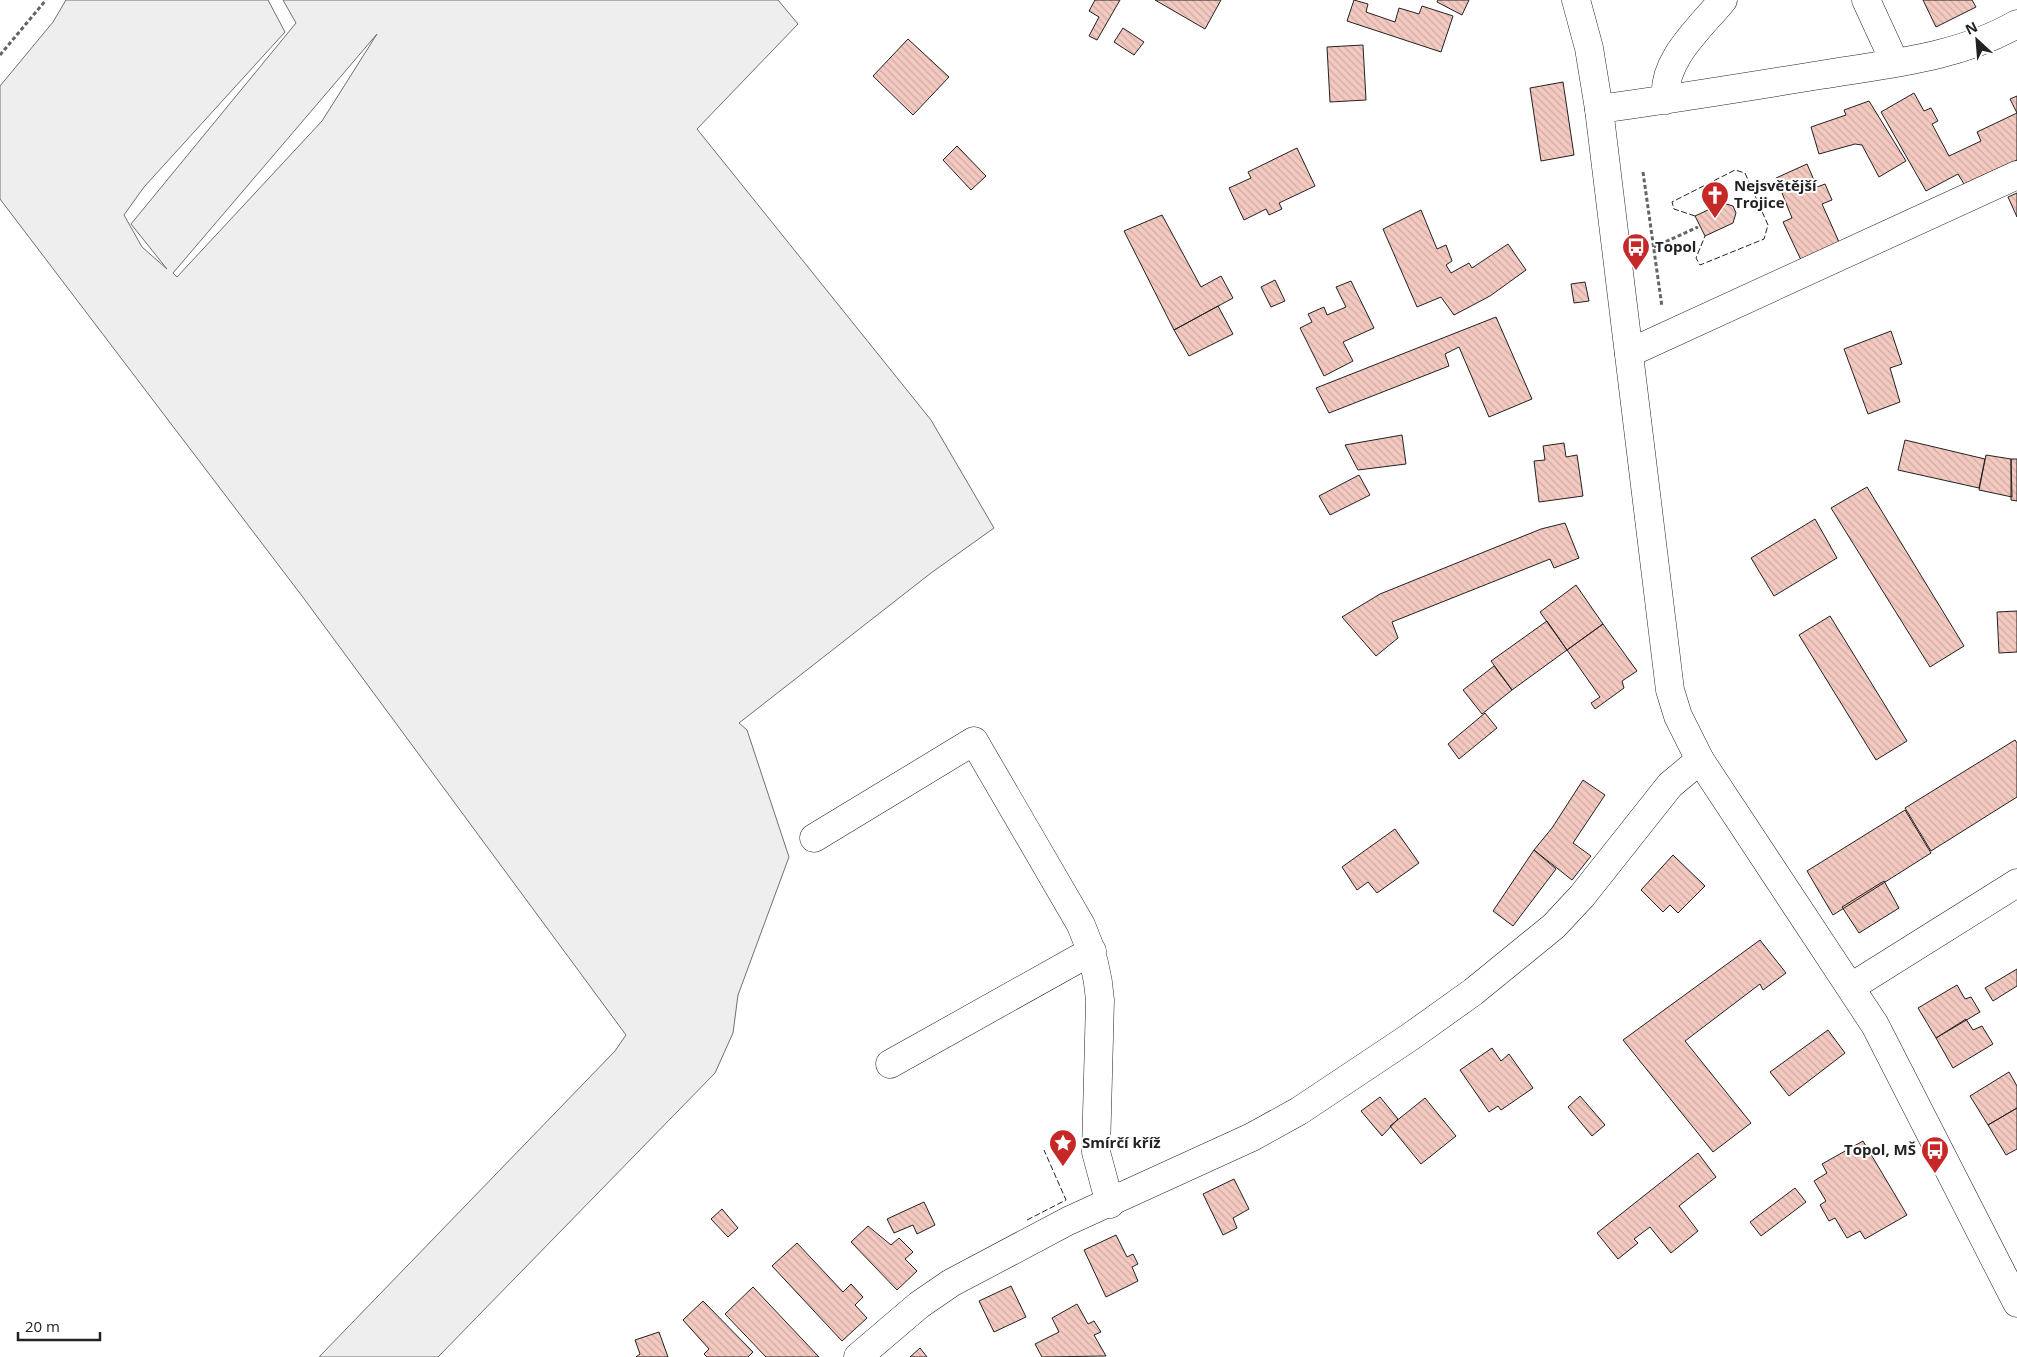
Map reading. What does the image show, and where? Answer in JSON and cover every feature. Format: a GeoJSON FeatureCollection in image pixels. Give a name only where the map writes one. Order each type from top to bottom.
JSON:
{"type":"FeatureCollection","features":[{"type":"Feature","properties":{"kind":"street"},"geometry":{"type":"LineString","coordinates":[[1576,0],[1590,48],[1670,690],[1678,716],[1700,760],[1852,987],[1893,1059],[2017,1303]]}},
{"type":"Feature","properties":{"kind":"street"},"geometry":{"type":"LineString","coordinates":[[1666,100],[1666,80],[1671,68],[1679,54],[1723,0]]}},
{"type":"Feature","properties":{"kind":"street"},"geometry":{"type":"LineString","coordinates":[[1866,0],[1895,63]]}},
{"type":"Feature","properties":{"kind":"street"},"geometry":{"type":"LineString","coordinates":[[1598,109],[1666,100],[1895,63],[1964,48],[1996,36],[2017,24]]}},
{"type":"Feature","properties":{"kind":"street"},"geometry":{"type":"LineString","coordinates":[[1629,353],[2017,175]]}},
{"type":"Feature","properties":{"kind":"street"},"geometry":{"type":"LineString","coordinates":[[814,838],[974,741],[1081,925],[1092,951],[1098,975],[1100,1000],[1096,1152],[1110,1204]]}},
{"type":"Feature","properties":{"kind":"street"},"geometry":{"type":"LineString","coordinates":[[858,1357],[918,1305],[951,1283],[1027,1242],[1243,1141],[1299,1111],[1473,992],[1554,926],[1582,896],[1670,785],[1700,760]]}},
{"type":"Feature","properties":{"kind":"street"},"geometry":{"type":"LineString","coordinates":[[1852,987],[2017,883]]}},
{"type":"Feature","properties":{"kind":"street"},"geometry":{"type":"LineString","coordinates":[[890,1064],[1092,951]]}},
{"type":"Feature","properties":{"kind":"path"},"geometry":{"type":"LineString","coordinates":[[0,55],[46,0]]}},
{"type":"Feature","properties":{"kind":"path"},"geometry":{"type":"LineString","coordinates":[[1644,172],[1666,336]]}},
{"type":"Feature","properties":{"kind":"path"},"geometry":{"type":"LineString","coordinates":[[1654,247],[1698,227]]}},
{"type":"Feature","properties":{"kind":"shaded area"},"geometry":{"type":"Polygon","coordinates":[[[66,0],[268,0],[285,32],[144,187],[124,215],[142,247],[167,269],[131,224],[296,23],[283,0],[778,0],[798,24],[697,129],[931,420],[994,528],[931,573],[739,723],[747,730],[789,857],[738,995],[733,1033],[715,1073],[438,1357],[319,1357],[615,1051],[626,1035],[302,596],[0,199],[0,86],[53,22],[66,0]],[[377,34],[173,273],[177,277],[322,121],[377,34]]]}},
{"type":"Feature","properties":{"kind":"building"},"geometry":{"type":"Polygon","coordinates":[[[1095,0],[1120,0],[1097,40],[1089,36],[1099,17],[1089,11],[1095,0]]]}},
{"type":"Feature","properties":{"kind":"building"},"geometry":{"type":"Polygon","coordinates":[[[1155,0],[1221,0],[1205,29],[1155,0]]]}},
{"type":"Feature","properties":{"kind":"building"},"geometry":{"type":"Polygon","coordinates":[[[1354,0],[1368,4],[1366,12],[1395,22],[1399,8],[1419,14],[1422,6],[1453,16],[1441,52],[1347,21],[1354,0]]]}},
{"type":"Feature","properties":{"kind":"building"},"geometry":{"type":"Polygon","coordinates":[[[1438,0],[1469,0],[1462,15],[1437,2],[1438,0]]]}},
{"type":"Feature","properties":{"kind":"building"},"geometry":{"type":"Polygon","coordinates":[[[1923,0],[1972,0],[1976,7],[1936,27],[1923,0]]]}},
{"type":"Feature","properties":{"kind":"building"},"geometry":{"type":"Polygon","coordinates":[[[1123,28],[1144,42],[1134,55],[1114,42],[1123,28]]]}},
{"type":"Feature","properties":{"kind":"building"},"geometry":{"type":"Polygon","coordinates":[[[908,39],[949,77],[913,115],[873,76],[908,39]]]}},
{"type":"Feature","properties":{"kind":"building"},"geometry":{"type":"Polygon","coordinates":[[[1363,45],[1366,100],[1330,102],[1327,47],[1363,45]]]}},
{"type":"Feature","properties":{"kind":"building"},"geometry":{"type":"Polygon","coordinates":[[[1563,82],[1574,155],[1541,161],[1530,88],[1563,82]]]}},
{"type":"Feature","properties":{"kind":"building"},"geometry":{"type":"Polygon","coordinates":[[[1914,93],[1924,111],[1931,108],[1938,121],[1932,124],[1949,156],[1981,141],[1977,132],[2017,113],[2017,160],[1964,184],[1958,174],[1926,191],[1881,112],[1914,93]]]}},
{"type":"Feature","properties":{"kind":"building"},"geometry":{"type":"Polygon","coordinates":[[[2017,96],[2017,113],[2010,99],[2017,96]]]}},
{"type":"Feature","properties":{"kind":"building"},"geometry":{"type":"Polygon","coordinates":[[[1869,101],[1906,161],[1879,177],[1862,145],[1855,144],[1819,154],[1811,127],[1846,115],[1844,110],[1869,101]]]}},
{"type":"Feature","properties":{"kind":"building"},"geometry":{"type":"Polygon","coordinates":[[[957,146],[986,176],[971,190],[943,160],[957,146]]]}},
{"type":"Feature","properties":{"kind":"building"},"geometry":{"type":"Polygon","coordinates":[[[1297,148],[1315,186],[1279,203],[1282,209],[1269,215],[1266,209],[1244,220],[1229,188],[1251,178],[1248,172],[1297,148]]]}},
{"type":"Feature","properties":{"kind":"building"},"geometry":{"type":"Polygon","coordinates":[[[1807,164],[1817,187],[1825,184],[1832,200],[1822,204],[1839,242],[1801,260],[1783,222],[1792,218],[1776,178],[1807,164]]]}},
{"type":"Feature","properties":{"kind":"building"},"geometry":{"type":"Polygon","coordinates":[[[2017,193],[2017,217],[2008,197],[2017,193]]]}},
{"type":"Feature","properties":{"kind":"building","name":"Nejsvětější Trojice"},"geometry":{"type":"Polygon","coordinates":[[[1723,203],[1733,206],[1736,213],[1733,223],[1705,236],[1695,216],[1723,203]]]}},
{"type":"Feature","properties":{"kind":"building"},"geometry":{"type":"Polygon","coordinates":[[[1421,210],[1437,249],[1446,245],[1452,261],[1446,265],[1451,273],[1469,263],[1472,268],[1508,244],[1526,270],[1490,296],[1454,315],[1441,297],[1417,307],[1383,229],[1421,210]]]}},
{"type":"Feature","properties":{"kind":"building"},"geometry":{"type":"Polygon","coordinates":[[[1162,215],[1201,287],[1221,276],[1233,298],[1174,330],[1124,231],[1162,215]]]}},
{"type":"Feature","properties":{"kind":"building"},"geometry":{"type":"Polygon","coordinates":[[[1275,280],[1285,301],[1271,307],[1261,287],[1275,280]]]}},
{"type":"Feature","properties":{"kind":"building"},"geometry":{"type":"Polygon","coordinates":[[[1351,281],[1374,328],[1343,342],[1353,361],[1324,376],[1300,328],[1312,322],[1308,314],[1324,307],[1327,315],[1346,307],[1336,287],[1351,281]]]}},
{"type":"Feature","properties":{"kind":"building"},"geometry":{"type":"Polygon","coordinates":[[[1585,282],[1589,301],[1574,303],[1571,284],[1585,282]]]}},
{"type":"Feature","properties":{"kind":"building"},"geometry":{"type":"Polygon","coordinates":[[[1218,306],[1233,334],[1189,356],[1174,330],[1218,306]]]}},
{"type":"Feature","properties":{"kind":"building"},"geometry":{"type":"Polygon","coordinates":[[[1496,317],[1532,399],[1489,417],[1459,347],[1445,354],[1449,366],[1329,413],[1316,388],[1496,317]]]}},
{"type":"Feature","properties":{"kind":"building"},"geometry":{"type":"Polygon","coordinates":[[[1891,331],[1902,364],[1890,368],[1900,402],[1868,414],[1844,349],[1891,331]]]}},
{"type":"Feature","properties":{"kind":"building"},"geometry":{"type":"Polygon","coordinates":[[[1402,435],[1406,464],[1358,470],[1345,445],[1402,435]]]}},
{"type":"Feature","properties":{"kind":"building"},"geometry":{"type":"Polygon","coordinates":[[[1905,440],[1985,459],[1979,488],[1898,470],[1905,440]]]}},
{"type":"Feature","properties":{"kind":"building"},"geometry":{"type":"Polygon","coordinates":[[[1564,443],[1566,457],[1577,455],[1583,496],[1539,502],[1534,461],[1545,460],[1543,446],[1564,443]]]}},
{"type":"Feature","properties":{"kind":"building"},"geometry":{"type":"Polygon","coordinates":[[[1986,455],[2011,459],[2012,497],[1979,490],[1986,455]]]}},
{"type":"Feature","properties":{"kind":"building"},"geometry":{"type":"Polygon","coordinates":[[[2011,459],[2017,459],[2017,501],[2011,500],[2011,459]]]}},
{"type":"Feature","properties":{"kind":"building"},"geometry":{"type":"Polygon","coordinates":[[[1359,475],[1370,495],[1330,515],[1319,496],[1359,475]]]}},
{"type":"Feature","properties":{"kind":"building"},"geometry":{"type":"Polygon","coordinates":[[[1867,487],[1964,646],[1930,667],[1831,508],[1867,487]]]}},
{"type":"Feature","properties":{"kind":"building"},"geometry":{"type":"Polygon","coordinates":[[[1815,519],[1837,558],[1774,596],[1751,558],[1815,519]]]}},
{"type":"Feature","properties":{"kind":"building"},"geometry":{"type":"Polygon","coordinates":[[[1565,523],[1579,558],[1554,568],[1550,559],[1392,622],[1398,638],[1376,656],[1342,617],[1380,594],[1541,529],[1565,523]]]}},
{"type":"Feature","properties":{"kind":"building"},"geometry":{"type":"Polygon","coordinates":[[[1576,585],[1603,624],[1567,650],[1540,612],[1576,585]]]}},
{"type":"Feature","properties":{"kind":"building"},"geometry":{"type":"Polygon","coordinates":[[[2017,611],[2017,652],[1999,653],[1997,612],[2017,611]]]}},
{"type":"Feature","properties":{"kind":"building"},"geometry":{"type":"Polygon","coordinates":[[[1830,616],[1907,741],[1876,760],[1799,635],[1830,616]]]}},
{"type":"Feature","properties":{"kind":"building"},"geometry":{"type":"Polygon","coordinates":[[[1547,621],[1567,650],[1512,690],[1491,661],[1547,621]]]}},
{"type":"Feature","properties":{"kind":"building"},"geometry":{"type":"Polygon","coordinates":[[[1603,624],[1637,671],[1622,681],[1624,688],[1595,709],[1591,703],[1600,697],[1567,650],[1603,624]]]}},
{"type":"Feature","properties":{"kind":"building"},"geometry":{"type":"Polygon","coordinates":[[[1494,666],[1512,690],[1482,714],[1463,690],[1494,666]]]}},
{"type":"Feature","properties":{"kind":"building"},"geometry":{"type":"Polygon","coordinates":[[[1485,713],[1497,728],[1459,759],[1448,744],[1485,713]]]}},
{"type":"Feature","properties":{"kind":"building"},"geometry":{"type":"Polygon","coordinates":[[[2015,740],[2017,743],[2017,797],[1931,851],[1905,808],[2015,740]]]}},
{"type":"Feature","properties":{"kind":"building"},"geometry":{"type":"Polygon","coordinates":[[[1583,780],[1605,795],[1573,843],[1591,856],[1572,880],[1534,850],[1552,828],[1583,780]]]}},
{"type":"Feature","properties":{"kind":"building"},"geometry":{"type":"Polygon","coordinates":[[[1905,810],[1931,853],[1833,915],[1807,871],[1905,810]]]}},
{"type":"Feature","properties":{"kind":"building"},"geometry":{"type":"Polygon","coordinates":[[[1395,829],[1419,863],[1377,893],[1368,882],[1357,890],[1342,867],[1395,829]]]}},
{"type":"Feature","properties":{"kind":"building"},"geometry":{"type":"Polygon","coordinates":[[[1534,850],[1556,869],[1513,926],[1493,911],[1534,850]]]}},
{"type":"Feature","properties":{"kind":"building"},"geometry":{"type":"Polygon","coordinates":[[[1673,855],[1705,886],[1678,913],[1670,905],[1663,912],[1641,890],[1673,855]]]}},
{"type":"Feature","properties":{"kind":"building"},"geometry":{"type":"Polygon","coordinates":[[[1884,881],[1899,908],[1859,933],[1842,907],[1884,881]]]}},
{"type":"Feature","properties":{"kind":"building"},"geometry":{"type":"Polygon","coordinates":[[[1760,940],[1786,973],[1763,990],[1760,984],[1685,1041],[1751,1123],[1713,1152],[1623,1040],[1760,940]]]}},
{"type":"Feature","properties":{"kind":"building"},"geometry":{"type":"Polygon","coordinates":[[[2017,969],[2017,986],[1993,1001],[1985,988],[2017,969]]]}},
{"type":"Feature","properties":{"kind":"building"},"geometry":{"type":"Polygon","coordinates":[[[1957,985],[1965,999],[1971,997],[1980,1012],[1936,1038],[1918,1008],[1957,985]]]}},
{"type":"Feature","properties":{"kind":"building"},"geometry":{"type":"Polygon","coordinates":[[[1966,1019],[1973,1030],[1982,1026],[1993,1044],[1953,1068],[1936,1038],[1966,1019]]]}},
{"type":"Feature","properties":{"kind":"building"},"geometry":{"type":"Polygon","coordinates":[[[1828,1030],[1845,1053],[1789,1096],[1770,1072],[1828,1030]]]}},
{"type":"Feature","properties":{"kind":"building"},"geometry":{"type":"Polygon","coordinates":[[[1492,1048],[1501,1061],[1509,1054],[1533,1088],[1501,1110],[1498,1106],[1489,1112],[1460,1070],[1492,1048]]]}},
{"type":"Feature","properties":{"kind":"building"},"geometry":{"type":"Polygon","coordinates":[[[2009,1072],[2017,1086],[2017,1108],[1988,1125],[1970,1096],[2009,1072]]]}},
{"type":"Feature","properties":{"kind":"building"},"geometry":{"type":"Polygon","coordinates":[[[1580,1096],[1605,1125],[1592,1136],[1568,1107],[1580,1096]]]}},
{"type":"Feature","properties":{"kind":"building"},"geometry":{"type":"Polygon","coordinates":[[[1380,1097],[1398,1119],[1382,1136],[1361,1111],[1380,1097]]]}},
{"type":"Feature","properties":{"kind":"building"},"geometry":{"type":"Polygon","coordinates":[[[1425,1098],[1456,1136],[1421,1164],[1390,1126],[1425,1098]]]}},
{"type":"Feature","properties":{"kind":"building"},"geometry":{"type":"Polygon","coordinates":[[[2017,1108],[2017,1149],[2006,1155],[1988,1125],[2017,1108]]]}},
{"type":"Feature","properties":{"kind":"building"},"geometry":{"type":"Polygon","coordinates":[[[1863,1141],[1907,1215],[1865,1239],[1860,1231],[1847,1238],[1835,1218],[1829,1221],[1820,1205],[1826,1201],[1814,1181],[1827,1173],[1822,1164],[1863,1141]]]}},
{"type":"Feature","properties":{"kind":"building"},"geometry":{"type":"Polygon","coordinates":[[[1698,1153],[1716,1177],[1679,1206],[1698,1231],[1671,1253],[1650,1227],[1634,1239],[1638,1243],[1618,1259],[1597,1233],[1698,1153]]]}},
{"type":"Feature","properties":{"kind":"building"},"geometry":{"type":"Polygon","coordinates":[[[1234,1179],[1249,1209],[1233,1218],[1237,1228],[1223,1235],[1203,1194],[1234,1179]]]}},
{"type":"Feature","properties":{"kind":"building"},"geometry":{"type":"Polygon","coordinates":[[[1795,1188],[1806,1202],[1761,1236],[1750,1222],[1795,1188]]]}},
{"type":"Feature","properties":{"kind":"building"},"geometry":{"type":"Polygon","coordinates":[[[924,1202],[935,1225],[917,1234],[913,1225],[894,1233],[887,1219],[924,1202]]]}},
{"type":"Feature","properties":{"kind":"building"},"geometry":{"type":"Polygon","coordinates":[[[722,1209],[738,1228],[728,1237],[711,1219],[722,1209]]]}},
{"type":"Feature","properties":{"kind":"building"},"geometry":{"type":"Polygon","coordinates":[[[868,1226],[891,1245],[899,1238],[913,1252],[905,1259],[917,1271],[897,1290],[851,1242],[868,1226]]]}},
{"type":"Feature","properties":{"kind":"building"},"geometry":{"type":"Polygon","coordinates":[[[1116,1235],[1127,1257],[1133,1254],[1138,1264],[1132,1267],[1138,1281],[1106,1297],[1084,1250],[1116,1235]]]}},
{"type":"Feature","properties":{"kind":"building"},"geometry":{"type":"Polygon","coordinates":[[[797,1243],[843,1292],[851,1284],[863,1297],[855,1305],[867,1318],[842,1341],[772,1266],[797,1243]]]}},
{"type":"Feature","properties":{"kind":"building"},"geometry":{"type":"Polygon","coordinates":[[[1011,1286],[1026,1317],[994,1332],[979,1301],[1011,1286]]]}},
{"type":"Feature","properties":{"kind":"building"},"geometry":{"type":"Polygon","coordinates":[[[753,1287],[819,1357],[766,1357],[725,1314],[753,1287]]]}},
{"type":"Feature","properties":{"kind":"building"},"geometry":{"type":"Polygon","coordinates":[[[703,1301],[753,1352],[748,1357],[707,1357],[704,1354],[709,1349],[683,1320],[703,1301]]]}},
{"type":"Feature","properties":{"kind":"building"},"geometry":{"type":"Polygon","coordinates":[[[1077,1304],[1088,1324],[1094,1321],[1101,1332],[1094,1335],[1106,1356],[1042,1357],[1035,1344],[1059,1332],[1052,1318],[1077,1304]]]}},
{"type":"Feature","properties":{"kind":"building"},"geometry":{"type":"Polygon","coordinates":[[[659,1332],[668,1357],[636,1357],[640,1354],[635,1340],[659,1332]]]}},
{"type":"Feature","properties":{"kind":"building"},"geometry":{"type":"Polygon","coordinates":[[[920,1348],[927,1357],[910,1357],[920,1348]]]}},
{"type":"Feature","properties":{"kind":"fence"},"geometry":{"type":"LineString","coordinates":[[1695,216],[1674,209],[1672,202],[1735,170],[1745,173],[1768,225],[1764,239],[1700,265],[1696,258],[1705,236]]}},
{"type":"Feature","properties":{"kind":"fence"},"geometry":{"type":"LineString","coordinates":[[1027,1220],[1066,1200],[1044,1150]]}},
{"type":"Feature","properties":{"kind":"place","name":"Nejsvětější Trojice"},"geometry":{"type":"Point","coordinates":[1715,219]}},
{"type":"Feature","properties":{"kind":"place","name":"Topol"},"geometry":{"type":"Point","coordinates":[1636,271]}},
{"type":"Feature","properties":{"kind":"place","name":"Smírčí kříž"},"geometry":{"type":"Point","coordinates":[1063,1167]}},
{"type":"Feature","properties":{"kind":"place","name":"Topol, MŠ"},"geometry":{"type":"Point","coordinates":[1935,1174]}}]}
